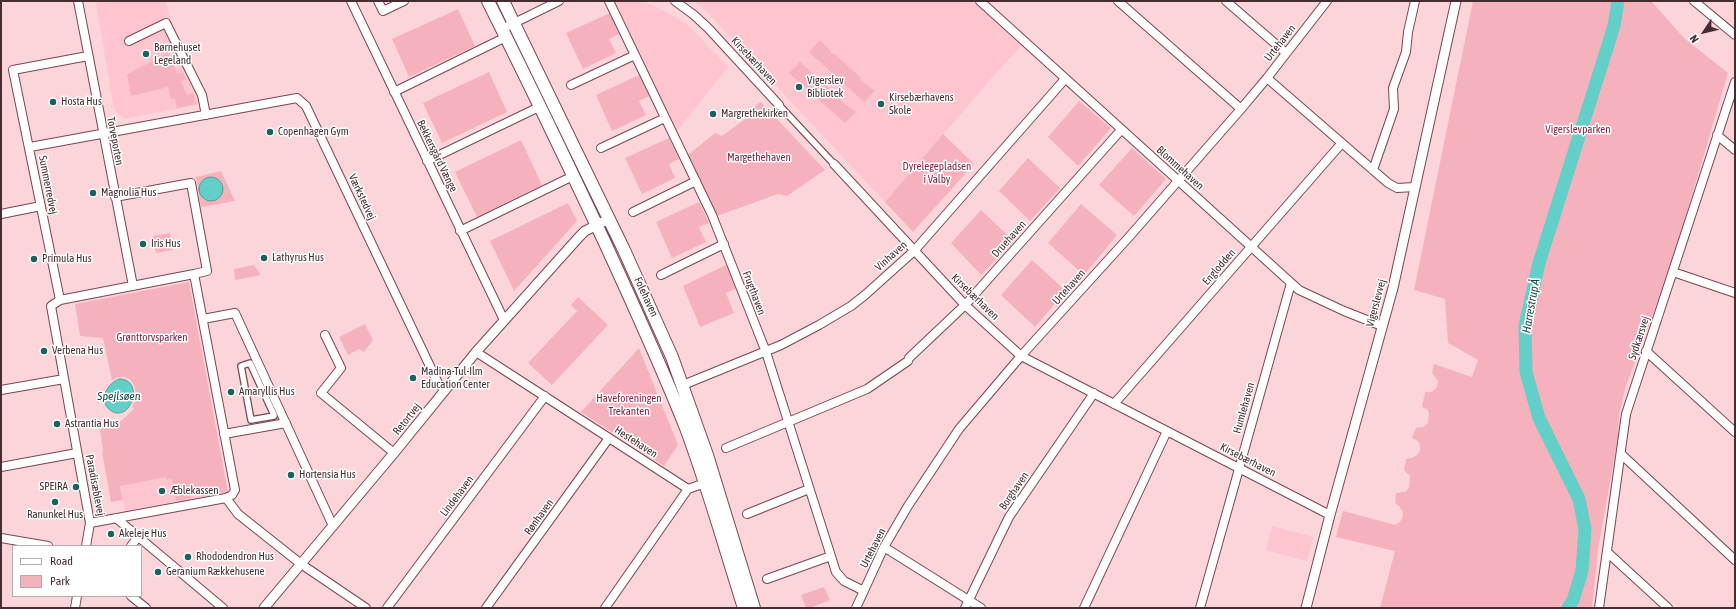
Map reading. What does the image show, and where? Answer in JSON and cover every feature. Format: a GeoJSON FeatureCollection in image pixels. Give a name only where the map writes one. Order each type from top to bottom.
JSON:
{"type":"FeatureCollection","features":[{"type":"Feature","properties":{"kind":"main road","name":"Folehaven"},"geometry":{"type":"LineString","coordinates":[[488,1],[597,226],[659,362],[705,483],[744,608]]}},
{"type":"Feature","properties":{"kind":"main road","name":"Folehaven"},"geometry":{"type":"LineString","coordinates":[[503,1],[657,322],[683,385],[713,473],[754,608]]}},
{"type":"Feature","properties":{"kind":"street","name":"Torveporten"},"geometry":{"type":"LineString","coordinates":[[78,1],[133,286]]}},
{"type":"Feature","properties":{"kind":"street","name":"Bekkersgård Vænge"},"geometry":{"type":"LineString","coordinates":[[351,1],[504,320]]}},
{"type":"Feature","properties":{"kind":"street"},"geometry":{"type":"LineString","coordinates":[[378,1],[383,11],[404,1]]}},
{"type":"Feature","properties":{"kind":"street"},"geometry":{"type":"LineString","coordinates":[[394,92],[504,33],[514,23],[559,1]]}},
{"type":"Feature","properties":{"kind":"street","name":"Frugthaven"},"geometry":{"type":"LineString","coordinates":[[609,1],[696,181],[724,244],[766,352],[836,572],[839,577],[864,591]]}},
{"type":"Feature","properties":{"kind":"street","name":"Kirsebærhaven"},"geometry":{"type":"LineString","coordinates":[[675,1],[708,28],[965,305],[1021,356],[1330,515]]}},
{"type":"Feature","properties":{"kind":"street","name":"Blommehaven"},"geometry":{"type":"LineString","coordinates":[[980,1],[1290,283],[1299,290],[1344,311],[1382,326]]}},
{"type":"Feature","properties":{"kind":"street"},"geometry":{"type":"LineString","coordinates":[[1118,1],[1241,109]]}},
{"type":"Feature","properties":{"kind":"street"},"geometry":{"type":"LineString","coordinates":[[1226,1],[1286,53]]}},
{"type":"Feature","properties":{"kind":"street","name":"Urtehaven"},"geometry":{"type":"LineString","coordinates":[[856,608],[884,547],[908,506],[960,429],[1021,356],[1129,237],[1177,180],[1241,109],[1327,1]]}},
{"type":"Feature","properties":{"kind":"street"},"geometry":{"type":"LineString","coordinates":[[1373,170],[1394,109],[1393,88],[1406,52],[1408,32],[1415,1]]}},
{"type":"Feature","properties":{"kind":"street","name":"Vigerslevvej"},"geometry":{"type":"LineString","coordinates":[[1306,608],[1330,515],[1370,376],[1393,288],[1456,1]]}},
{"type":"Feature","properties":{"kind":"street"},"geometry":{"type":"LineString","coordinates":[[1694,1],[1735,35]]}},
{"type":"Feature","properties":{"kind":"street"},"geometry":{"type":"LineString","coordinates":[[129,41],[166,23],[202,95],[206,115]]}},
{"type":"Feature","properties":{"kind":"street"},"geometry":{"type":"LineString","coordinates":[[571,85],[635,54]]}},
{"type":"Feature","properties":{"kind":"street"},"geometry":{"type":"LineString","coordinates":[[30,147],[13,70],[88,56]]}},
{"type":"Feature","properties":{"kind":"street"},"geometry":{"type":"LineString","coordinates":[[1267,78],[1341,144],[1388,183],[1397,188],[1415,187]]}},
{"type":"Feature","properties":{"kind":"street","name":"Vinhaven"},"geometry":{"type":"LineString","coordinates":[[683,385],[766,352],[800,336],[851,306],[914,251],[1065,79]]}},
{"type":"Feature","properties":{"kind":"street","name":"Sydkærsvej"},"geometry":{"type":"LineString","coordinates":[[1599,608],[1626,414],[1735,82]]}},
{"type":"Feature","properties":{"kind":"street","name":"Værkstedvej"},"geometry":{"type":"LineString","coordinates":[[103,133],[297,98],[306,106],[438,383],[445,390]]}},
{"type":"Feature","properties":{"kind":"street"},"geometry":{"type":"LineString","coordinates":[[427,161],[539,107]]}},
{"type":"Feature","properties":{"kind":"street"},"geometry":{"type":"LineString","coordinates":[[601,148],[665,118]]}},
{"type":"Feature","properties":{"kind":"street","name":"Druehaven"},"geometry":{"type":"LineString","coordinates":[[726,448],[867,389],[908,359],[965,305],[1122,130]]}},
{"type":"Feature","properties":{"kind":"street","name":"Summerredvej"},"geometry":{"type":"LineString","coordinates":[[60,300],[30,147],[103,133]]}},
{"type":"Feature","properties":{"kind":"street"},"geometry":{"type":"LineString","coordinates":[[1717,135],[1735,150]]}},
{"type":"Feature","properties":{"kind":"street","name":"Englodden"},"geometry":{"type":"LineString","coordinates":[[1114,404],[1341,144]]}},
{"type":"Feature","properties":{"kind":"street"},"geometry":{"type":"LineString","coordinates":[[460,231],[573,176]]}},
{"type":"Feature","properties":{"kind":"street"},"geometry":{"type":"LineString","coordinates":[[633,212],[696,181]]}},
{"type":"Feature","properties":{"kind":"street"},"geometry":{"type":"LineString","coordinates":[[60,300],[208,271],[191,183],[115,197]]}},
{"type":"Feature","properties":{"kind":"street"},"geometry":{"type":"LineString","coordinates":[[1,214],[41,206]]}},
{"type":"Feature","properties":{"kind":"street","name":"Retortvej"},"geometry":{"type":"LineString","coordinates":[[264,608],[504,320],[585,231],[609,220]]}},
{"type":"Feature","properties":{"kind":"street","name":"Folehaven"},"geometry":{"type":"LineString","coordinates":[[661,275],[724,244]]}},
{"type":"Feature","properties":{"kind":"street"},"geometry":{"type":"LineString","coordinates":[[1673,272],[1735,293]]}},
{"type":"Feature","properties":{"kind":"street"},"geometry":{"type":"LineString","coordinates":[[194,274],[234,490],[232,495],[226,498],[238,514],[301,564],[366,608]]}},
{"type":"Feature","properties":{"kind":"street","name":"Humlehaven"},"geometry":{"type":"LineString","coordinates":[[1200,608],[1290,283]]}},
{"type":"Feature","properties":{"kind":"street","name":"Paradisæblevej"},"geometry":{"type":"LineString","coordinates":[[60,300],[51,306],[90,523],[226,498]]}},
{"type":"Feature","properties":{"kind":"street"},"geometry":{"type":"LineString","coordinates":[[203,319],[235,313],[333,526]]}},
{"type":"Feature","properties":{"kind":"street"},"geometry":{"type":"LineString","coordinates":[[325,335],[341,368],[321,393],[394,453]]}},
{"type":"Feature","properties":{"kind":"street"},"geometry":{"type":"LineString","coordinates":[[1646,351],[1735,432]]}},
{"type":"Feature","properties":{"kind":"street","name":"Hestehaven"},"geometry":{"type":"LineString","coordinates":[[476,352],[688,489]]}},
{"type":"Feature","properties":{"kind":"street"},"geometry":{"type":"LineString","coordinates":[[250,363],[274,416],[251,420],[241,366],[250,363]]}},
{"type":"Feature","properties":{"kind":"street"},"geometry":{"type":"LineString","coordinates":[[1,390],[64,379]]}},
{"type":"Feature","properties":{"kind":"street","name":"Borghaven"},"geometry":{"type":"LineString","coordinates":[[967,604],[1009,517],[1094,393]]}},
{"type":"Feature","properties":{"kind":"street","name":"Lindehaven"},"geometry":{"type":"LineString","coordinates":[[387,608],[545,396]]}},
{"type":"Feature","properties":{"kind":"street"},"geometry":{"type":"LineString","coordinates":[[224,434],[286,423]]}},
{"type":"Feature","properties":{"kind":"street"},"geometry":{"type":"LineString","coordinates":[[1084,608],[1167,431]]}},
{"type":"Feature","properties":{"kind":"street","name":"Rønhaven"},"geometry":{"type":"LineString","coordinates":[[486,608],[609,438]]}},
{"type":"Feature","properties":{"kind":"street"},"geometry":{"type":"LineString","coordinates":[[1,467],[78,453]]}},
{"type":"Feature","properties":{"kind":"street"},"geometry":{"type":"LineString","coordinates":[[1621,454],[1735,560]]}},
{"type":"Feature","properties":{"kind":"street"},"geometry":{"type":"LineString","coordinates":[[605,608],[688,489],[705,483]]}},
{"type":"Feature","properties":{"kind":"street"},"geometry":{"type":"LineString","coordinates":[[746,514],[810,489]]}},
{"type":"Feature","properties":{"kind":"street"},"geometry":{"type":"LineString","coordinates":[[116,518],[223,608]]}},
{"type":"Feature","properties":{"kind":"street"},"geometry":{"type":"LineString","coordinates":[[86,545],[90,523]]}},
{"type":"Feature","properties":{"kind":"street"},"geometry":{"type":"LineString","coordinates":[[133,545],[138,537]]}},
{"type":"Feature","properties":{"kind":"street"},"geometry":{"type":"LineString","coordinates":[[1,538],[42,545]]}},
{"type":"Feature","properties":{"kind":"street"},"geometry":{"type":"LineString","coordinates":[[884,547],[967,604],[981,608]]}},
{"type":"Feature","properties":{"kind":"street"},"geometry":{"type":"LineString","coordinates":[[1607,552],[1668,608]]}},
{"type":"Feature","properties":{"kind":"street"},"geometry":{"type":"LineString","coordinates":[[767,579],[831,556]]}},
{"type":"Feature","properties":{"kind":"street"},"geometry":{"type":"LineString","coordinates":[[75,608],[77,597]]}},
{"type":"Feature","properties":{"kind":"street"},"geometry":{"type":"LineString","coordinates":[[132,597],[146,608]]}},
{"type":"Feature","properties":{"kind":"shaded area","name":"Børnehuset Legeland"},"geometry":{"type":"Polygon","coordinates":[[[98,1],[166,1],[170,18],[204,91],[207,103],[124,119],[114,109],[96,4],[98,1]]]}},
{"type":"Feature","properties":{"kind":"shaded area"},"geometry":{"type":"Polygon","coordinates":[[[614,1],[639,1],[651,4],[686,23],[728,67],[677,131],[614,1]]]}},
{"type":"Feature","properties":{"kind":"shaded area","name":"Kirsebærhavens Skole"},"geometry":{"type":"Polygon","coordinates":[[[693,1],[973,1],[1021,46],[885,202],[704,9],[693,1]]]}},
{"type":"Feature","properties":{"kind":"shaded area","name":"Æblekassen"},"geometry":{"type":"Polygon","coordinates":[[[198,461],[205,496],[125,511],[118,472],[198,461]]]}},
{"type":"Feature","properties":{"kind":"shaded area"},"geometry":{"type":"Polygon","coordinates":[[[1272,526],[1313,537],[1307,561],[1266,550],[1272,526]]]}},
{"type":"Feature","properties":{"kind":"green space","name":"Vigerslevparken"},"geometry":{"type":"Polygon","coordinates":[[[1473,1],[1651,1],[1684,38],[1728,73],[1673,260],[1625,389],[1619,415],[1618,438],[1598,549],[1592,608],[1380,608],[1395,551],[1336,537],[1343,511],[1395,525],[1399,523],[1403,514],[1401,508],[1395,503],[1396,493],[1405,492],[1409,488],[1410,476],[1404,470],[1406,459],[1416,456],[1420,451],[1418,441],[1412,438],[1416,428],[1423,427],[1428,423],[1429,413],[1427,409],[1422,407],[1425,392],[1432,392],[1437,387],[1438,381],[1432,373],[1434,364],[1472,377],[1478,360],[1448,343],[1445,299],[1414,290],[1473,1]]]}},
{"type":"Feature","properties":{"kind":"green space"},"geometry":{"type":"Polygon","coordinates":[[[458,9],[475,46],[409,77],[392,39],[458,9]]]}},
{"type":"Feature","properties":{"kind":"green space"},"geometry":{"type":"Polygon","coordinates":[[[610,13],[619,34],[609,39],[616,53],[583,69],[566,33],[610,13]]]}},
{"type":"Feature","properties":{"kind":"green space"},"geometry":{"type":"Polygon","coordinates":[[[820,40],[830,50],[830,52],[836,55],[861,78],[860,80],[875,91],[864,102],[809,52],[820,40]]]}},
{"type":"Feature","properties":{"kind":"green space"},"geometry":{"type":"Polygon","coordinates":[[[168,53],[177,73],[183,72],[186,79],[181,82],[187,95],[193,93],[196,104],[177,108],[175,99],[171,99],[168,87],[131,96],[127,74],[168,53]]]}},
{"type":"Feature","properties":{"kind":"green space"},"geometry":{"type":"Polygon","coordinates":[[[800,62],[811,72],[810,74],[816,77],[841,99],[841,101],[856,112],[845,123],[789,73],[800,62]]]}},
{"type":"Feature","properties":{"kind":"green space"},"geometry":{"type":"Polygon","coordinates":[[[489,72],[507,112],[442,143],[423,103],[489,72]]]}},
{"type":"Feature","properties":{"kind":"green space"},"geometry":{"type":"Polygon","coordinates":[[[639,75],[649,96],[639,101],[646,115],[612,131],[596,95],[639,75]]]}},
{"type":"Feature","properties":{"kind":"green space"},"geometry":{"type":"Polygon","coordinates":[[[1079,101],[1111,128],[1078,166],[1048,137],[1079,101]]]}},
{"type":"Feature","properties":{"kind":"green space","name":"Margethehaven"},"geometry":{"type":"Polygon","coordinates":[[[761,102],[825,170],[787,196],[778,194],[717,216],[688,155],[715,133],[722,136],[755,112],[754,107],[761,102]]]}},
{"type":"Feature","properties":{"kind":"green space","name":"Dyrelegepladsen i Valby"},"geometry":{"type":"Polygon","coordinates":[[[943,134],[974,164],[913,232],[885,202],[943,134]]]}},
{"type":"Feature","properties":{"kind":"green space"},"geometry":{"type":"Polygon","coordinates":[[[669,138],[679,159],[669,164],[675,178],[642,194],[625,158],[669,138]]]}},
{"type":"Feature","properties":{"kind":"green space"},"geometry":{"type":"Polygon","coordinates":[[[521,140],[542,185],[477,217],[455,172],[521,140]]]}},
{"type":"Feature","properties":{"kind":"green space"},"geometry":{"type":"Polygon","coordinates":[[[1132,148],[1166,179],[1134,216],[1099,185],[1132,148]]]}},
{"type":"Feature","properties":{"kind":"green space"},"geometry":{"type":"Polygon","coordinates":[[[1028,158],[1060,188],[1030,221],[999,191],[1028,158]]]}},
{"type":"Feature","properties":{"kind":"green space"},"geometry":{"type":"Polygon","coordinates":[[[221,171],[235,201],[201,207],[196,177],[221,171]]]}},
{"type":"Feature","properties":{"kind":"green space"},"geometry":{"type":"Polygon","coordinates":[[[699,202],[709,223],[699,227],[706,242],[672,258],[656,222],[699,202]]]}},
{"type":"Feature","properties":{"kind":"green space"},"geometry":{"type":"Polygon","coordinates":[[[568,203],[577,221],[514,291],[490,241],[568,203]]]}},
{"type":"Feature","properties":{"kind":"green space"},"geometry":{"type":"Polygon","coordinates":[[[1081,204],[1117,235],[1084,275],[1048,243],[1081,204]]]}},
{"type":"Feature","properties":{"kind":"green space"},"geometry":{"type":"Polygon","coordinates":[[[981,210],[1014,241],[981,275],[951,243],[981,210]]]}},
{"type":"Feature","properties":{"kind":"green space"},"geometry":{"type":"Polygon","coordinates":[[[170,233],[173,250],[156,253],[153,236],[170,233]]]}},
{"type":"Feature","properties":{"kind":"green space"},"geometry":{"type":"Polygon","coordinates":[[[1032,260],[1066,291],[1035,327],[1001,295],[1032,260]]]}},
{"type":"Feature","properties":{"kind":"green space"},"geometry":{"type":"Polygon","coordinates":[[[728,264],[738,288],[726,293],[734,313],[700,327],[683,286],[728,264]]]}},
{"type":"Feature","properties":{"kind":"green space"},"geometry":{"type":"Polygon","coordinates":[[[254,265],[261,275],[235,280],[234,269],[254,265]]]}},
{"type":"Feature","properties":{"kind":"green space","name":"Grønttorvsparken"},"geometry":{"type":"Polygon","coordinates":[[[189,282],[228,492],[202,497],[200,490],[190,492],[191,499],[176,501],[172,479],[167,480],[166,477],[120,486],[123,500],[111,502],[102,452],[100,430],[112,421],[121,421],[134,409],[132,407],[135,401],[135,388],[133,383],[125,377],[119,377],[112,380],[103,338],[80,336],[75,304],[189,282]]]}},
{"type":"Feature","properties":{"kind":"green space"},"geometry":{"type":"Polygon","coordinates":[[[578,297],[608,325],[552,385],[528,363],[577,311],[571,305],[578,297]]]}},
{"type":"Feature","properties":{"kind":"green space"},"geometry":{"type":"Polygon","coordinates":[[[365,324],[373,340],[364,352],[359,349],[348,355],[339,337],[365,324]]]}},
{"type":"Feature","properties":{"kind":"green space","name":"Haveforeningen Trekanten"},"geometry":{"type":"Polygon","coordinates":[[[639,348],[678,445],[664,466],[581,412],[639,348]]]}},
{"type":"Feature","properties":{"kind":"green space"},"geometry":{"type":"Polygon","coordinates":[[[824,587],[830,600],[810,608],[806,608],[801,595],[824,587]]]}},
{"type":"Feature","properties":{"kind":"water"},"geometry":{"type":"Polygon","coordinates":[[[211,177],[219,181],[223,189],[219,197],[211,201],[203,197],[199,189],[203,181],[211,177]]]}},
{"type":"Feature","properties":{"kind":"water","name":"Spejlsøen"},"geometry":{"type":"Polygon","coordinates":[[[120,379],[128,381],[132,386],[134,393],[129,407],[124,412],[117,413],[110,410],[106,406],[104,397],[111,384],[120,379]]]}},
{"type":"Feature","properties":{"kind":"waterway","name":"Harrestrup Å"},"geometry":{"type":"LineString","coordinates":[[1568,608],[1573,600],[1582,571],[1585,529],[1579,499],[1539,418],[1526,372],[1525,326],[1539,263],[1614,26],[1618,1]]}},
{"type":"Feature","properties":{"kind":"place","name":"Børnehuset Legeland"},"geometry":{"type":"Point","coordinates":[146,54]}},
{"type":"Feature","properties":{"kind":"place","name":"Vigerslev Bibliotek"},"geometry":{"type":"Point","coordinates":[799,87]}},
{"type":"Feature","properties":{"kind":"place","name":"Hosta Hus"},"geometry":{"type":"Point","coordinates":[53,102]}},
{"type":"Feature","properties":{"kind":"place","name":"Kirsebærhavens Skole"},"geometry":{"type":"Point","coordinates":[881,104]}},
{"type":"Feature","properties":{"kind":"place","name":"Margrethekirken"},"geometry":{"type":"Point","coordinates":[713,114]}},
{"type":"Feature","properties":{"kind":"place","name":"Copenhagen Gym"},"geometry":{"type":"Point","coordinates":[270,132]}},
{"type":"Feature","properties":{"kind":"place","name":"Magnolia Hus"},"geometry":{"type":"Point","coordinates":[93,193]}},
{"type":"Feature","properties":{"kind":"place","name":"Iris Hus"},"geometry":{"type":"Point","coordinates":[143,244]}},
{"type":"Feature","properties":{"kind":"place","name":"Lathyrus Hus"},"geometry":{"type":"Point","coordinates":[264,258]}},
{"type":"Feature","properties":{"kind":"place","name":"Primula Hus"},"geometry":{"type":"Point","coordinates":[34,259]}},
{"type":"Feature","properties":{"kind":"place","name":"Verbena Hus"},"geometry":{"type":"Point","coordinates":[44,351]}},
{"type":"Feature","properties":{"kind":"place","name":"Madina-Tul-Ilm Education Center"},"geometry":{"type":"Point","coordinates":[413,378]}},
{"type":"Feature","properties":{"kind":"place","name":"Amaryllis Hus"},"geometry":{"type":"Point","coordinates":[231,392]}},
{"type":"Feature","properties":{"kind":"place","name":"Astrantia Hus"},"geometry":{"type":"Point","coordinates":[57,424]}},
{"type":"Feature","properties":{"kind":"place","name":"Hortensia Hus"},"geometry":{"type":"Point","coordinates":[291,475]}},
{"type":"Feature","properties":{"kind":"place","name":"SPEIRA"},"geometry":{"type":"Point","coordinates":[76,487]}},
{"type":"Feature","properties":{"kind":"place","name":"Æblekassen"},"geometry":{"type":"Point","coordinates":[162,491]}},
{"type":"Feature","properties":{"kind":"place","name":"Ranunkel Hus"},"geometry":{"type":"Point","coordinates":[55,502]}},
{"type":"Feature","properties":{"kind":"place","name":"Akeleje Hus"},"geometry":{"type":"Point","coordinates":[111,534]}},
{"type":"Feature","properties":{"kind":"place","name":"Rhododendron Hus"},"geometry":{"type":"Point","coordinates":[188,557]}},
{"type":"Feature","properties":{"kind":"place","name":"Geranium Rækkehusene"},"geometry":{"type":"Point","coordinates":[158,572]}}]}
